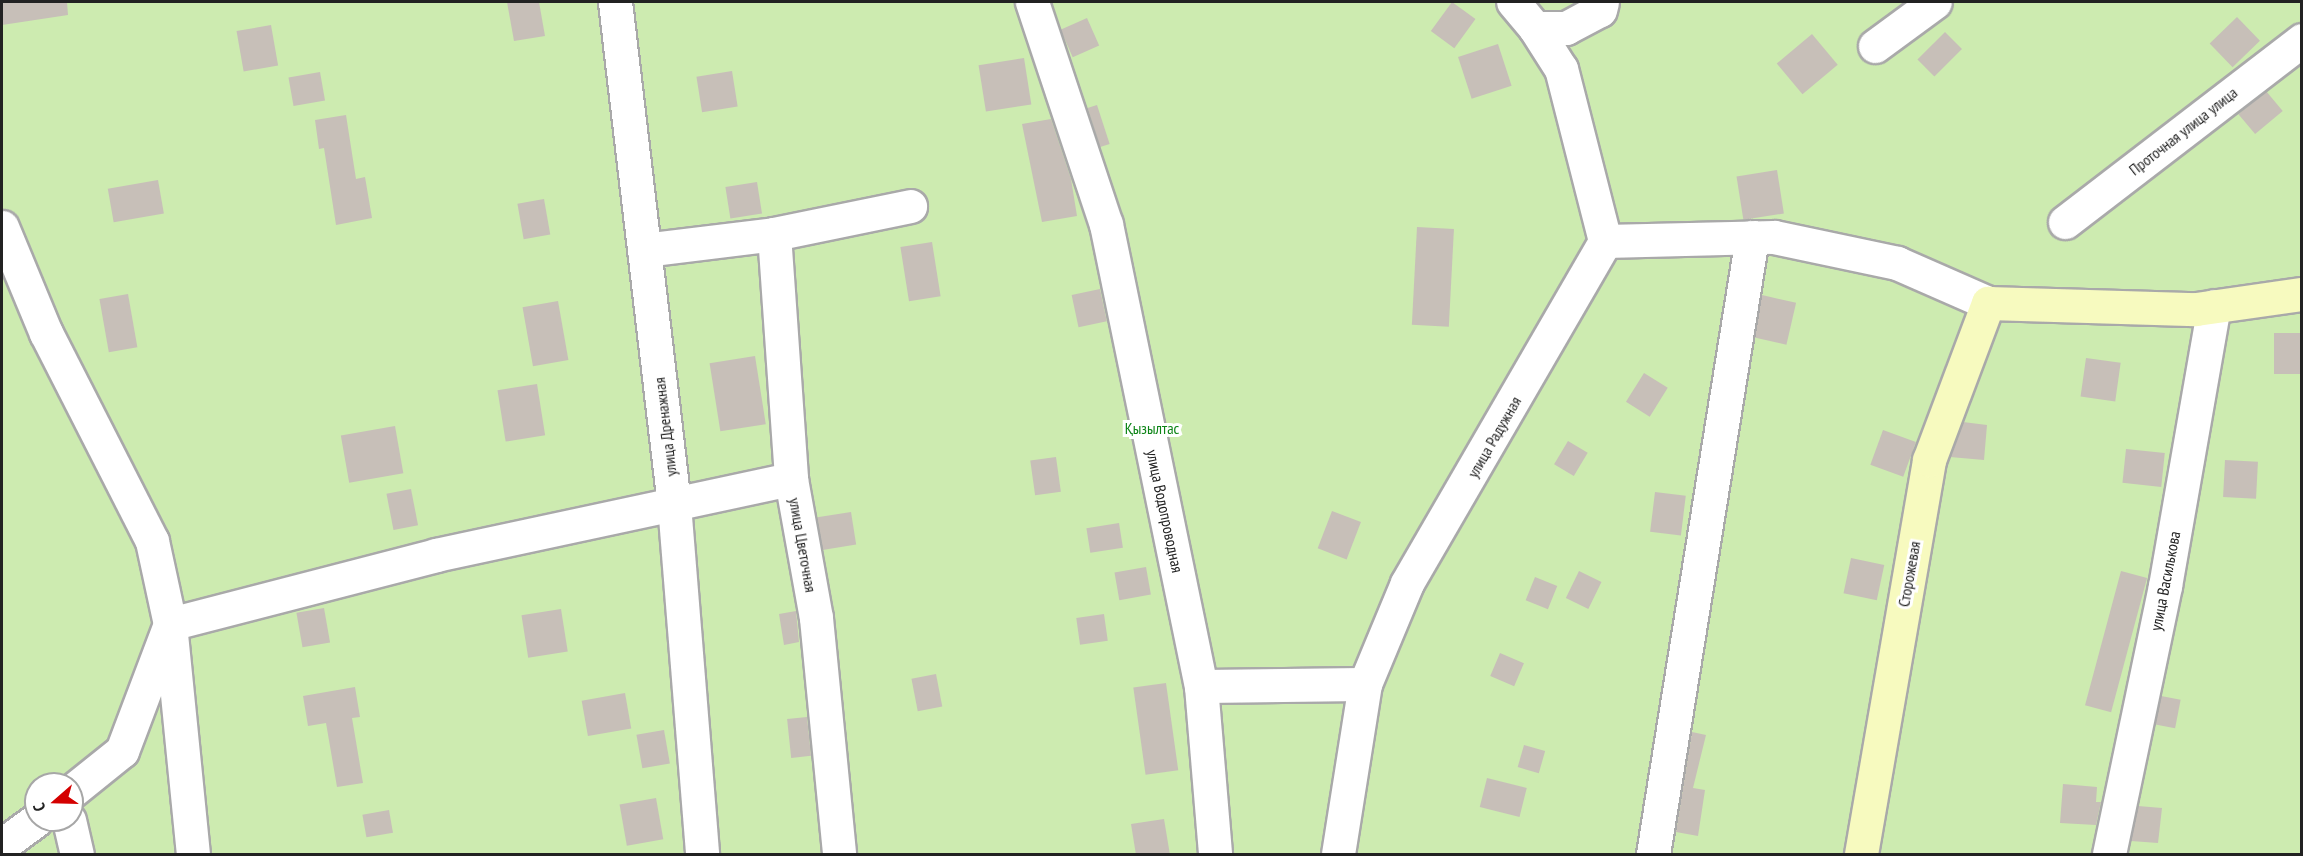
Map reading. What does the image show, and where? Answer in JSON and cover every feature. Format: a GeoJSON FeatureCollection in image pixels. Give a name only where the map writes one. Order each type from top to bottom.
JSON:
{"type":"FeatureCollection","features":[{"type":"Feature","properties":{"kind":"street","name":"улица Дренажная"},"geometry":{"type":"LineString","coordinates":[[615,2],[674,504],[702,855]]}},
{"type":"Feature","properties":{"kind":"street","name":"улица Водопроводная"},"geometry":{"type":"LineString","coordinates":[[1032,2],[1106,224],[1201,686],[1215,855]]}},
{"type":"Feature","properties":{"kind":"street"},"geometry":{"type":"LineString","coordinates":[[1513,2],[1535,28],[1561,69],[1605,241],[1774,237],[1897,263],[1988,303],[2214,306],[2301,294]]}},
{"type":"Feature","properties":{"kind":"street"},"geometry":{"type":"LineString","coordinates":[[1535,28],[1566,28],[1600,10],[1602,2]]}},
{"type":"Feature","properties":{"kind":"street"},"geometry":{"type":"LineString","coordinates":[[1875,46],[1935,2]]}},
{"type":"Feature","properties":{"kind":"street","name":"Проточная улица улица"},"geometry":{"type":"LineString","coordinates":[[2065,222],[2301,40]]}},
{"type":"Feature","properties":{"kind":"street"},"geometry":{"type":"LineString","coordinates":[[644,250],[774,234],[910,206]]}},
{"type":"Feature","properties":{"kind":"street"},"geometry":{"type":"LineString","coordinates":[[2,230],[46,333],[152,541],[170,624],[193,855]]}},
{"type":"Feature","properties":{"kind":"street","name":"улица Цветочная"},"geometry":{"type":"LineString","coordinates":[[774,234],[791,479],[816,618],[839,855]]}},
{"type":"Feature","properties":{"kind":"street"},"geometry":{"type":"LineString","coordinates":[[1653,855],[1752,237]]}},
{"type":"Feature","properties":{"kind":"street","name":"улица Радужная"},"geometry":{"type":"LineString","coordinates":[[1338,855],[1365,684],[1407,583],[1605,241]]}},
{"type":"Feature","properties":{"kind":"street","name":"Сторожевая"},"geometry":{"type":"LineString","coordinates":[[1861,855],[1929,460],[1988,303]]}},
{"type":"Feature","properties":{"kind":"street","name":"улица Василькова"},"geometry":{"type":"LineString","coordinates":[[2109,855],[2165,586],[2214,306]]}},
{"type":"Feature","properties":{"kind":"street"},"geometry":{"type":"LineString","coordinates":[[170,624],[436,555],[791,479]]}},
{"type":"Feature","properties":{"kind":"street"},"geometry":{"type":"LineString","coordinates":[[84,781],[122,751],[170,624]]}},
{"type":"Feature","properties":{"kind":"street"},"geometry":{"type":"LineString","coordinates":[[1201,686],[1365,684]]}},
{"type":"Feature","properties":{"kind":"street"},"geometry":{"type":"LineString","coordinates":[[2,846],[24,829]]}},
{"type":"Feature","properties":{"kind":"street"},"geometry":{"type":"LineString","coordinates":[[72,832],[77,855]]}},
{"type":"Feature","properties":{"kind":"green space","name":"Қызылтас"},"geometry":{"type":"Polygon","coordinates":[[[2,2],[2301,2],[2301,854],[2,854],[2,2]]]}},
{"type":"Feature","properties":{"kind":"building"},"geometry":{"type":"Polygon","coordinates":[[[2,2],[67,2],[68,15],[2,25],[2,2]]]}},
{"type":"Feature","properties":{"kind":"building"},"geometry":{"type":"Polygon","coordinates":[[[507,2],[539,2],[545,36],[514,41],[507,2]]]}},
{"type":"Feature","properties":{"kind":"building"},"geometry":{"type":"Polygon","coordinates":[[[1452,2],[1475,19],[1454,48],[1431,31],[1452,2]]]}},
{"type":"Feature","properties":{"kind":"building"},"geometry":{"type":"Polygon","coordinates":[[[2237,17],[2260,41],[2233,67],[2210,43],[2237,17]]]}},
{"type":"Feature","properties":{"kind":"building"},"geometry":{"type":"Polygon","coordinates":[[[1087,18],[1099,45],[1073,57],[1061,30],[1087,18]]]}},
{"type":"Feature","properties":{"kind":"building"},"geometry":{"type":"Polygon","coordinates":[[[271,25],[278,65],[244,71],[237,31],[271,25]]]}},
{"type":"Feature","properties":{"kind":"building"},"geometry":{"type":"Polygon","coordinates":[[[1945,32],[1962,49],[1934,77],[1917,60],[1945,32]]]}},
{"type":"Feature","properties":{"kind":"building"},"geometry":{"type":"Polygon","coordinates":[[[1812,34],[1838,65],[1802,94],[1777,64],[1812,34]]]}},
{"type":"Feature","properties":{"kind":"building"},"geometry":{"type":"Polygon","coordinates":[[[1498,44],[1512,86],[1472,99],[1458,57],[1498,44]]]}},
{"type":"Feature","properties":{"kind":"building"},"geometry":{"type":"Polygon","coordinates":[[[1024,58],[1031,104],[986,112],[979,65],[1024,58]]]}},
{"type":"Feature","properties":{"kind":"building"},"geometry":{"type":"Polygon","coordinates":[[[732,71],[738,107],[702,112],[696,77],[732,71]]]}},
{"type":"Feature","properties":{"kind":"building"},"geometry":{"type":"Polygon","coordinates":[[[320,72],[325,101],[294,106],[288,78],[320,72]]]}},
{"type":"Feature","properties":{"kind":"building"},"geometry":{"type":"Polygon","coordinates":[[[2266,91],[2283,111],[2255,134],[2238,114],[2266,91]]]}},
{"type":"Feature","properties":{"kind":"building"},"geometry":{"type":"Polygon","coordinates":[[[1097,105],[1110,144],[1100,147],[1087,108],[1097,105]]]}},
{"type":"Feature","properties":{"kind":"building"},"geometry":{"type":"Polygon","coordinates":[[[346,115],[356,179],[365,177],[372,218],[336,225],[324,148],[319,149],[315,120],[346,115]]]}},
{"type":"Feature","properties":{"kind":"building"},"geometry":{"type":"Polygon","coordinates":[[[1051,119],[1071,179],[1077,216],[1042,222],[1022,124],[1051,119]]]}},
{"type":"Feature","properties":{"kind":"building"},"geometry":{"type":"Polygon","coordinates":[[[1777,170],[1784,213],[1743,220],[1737,176],[1777,170]]]}},
{"type":"Feature","properties":{"kind":"building"},"geometry":{"type":"Polygon","coordinates":[[[158,180],[164,213],[114,222],[108,189],[158,180]]]}},
{"type":"Feature","properties":{"kind":"building"},"geometry":{"type":"Polygon","coordinates":[[[757,182],[762,214],[730,219],[725,187],[757,182]]]}},
{"type":"Feature","properties":{"kind":"building"},"geometry":{"type":"Polygon","coordinates":[[[544,199],[550,234],[524,239],[517,204],[544,199]]]}},
{"type":"Feature","properties":{"kind":"building"},"geometry":{"type":"Polygon","coordinates":[[[1417,227],[1454,229],[1449,327],[1412,325],[1417,227]]]}},
{"type":"Feature","properties":{"kind":"building"},"geometry":{"type":"Polygon","coordinates":[[[932,242],[941,296],[909,301],[900,247],[932,242]]]}},
{"type":"Feature","properties":{"kind":"building"},"geometry":{"type":"Polygon","coordinates":[[[1100,289],[1107,321],[1078,327],[1072,295],[1100,289]]]}},
{"type":"Feature","properties":{"kind":"building"},"geometry":{"type":"Polygon","coordinates":[[[128,294],[137,347],[109,352],[99,299],[128,294]]]}},
{"type":"Feature","properties":{"kind":"building"},"geometry":{"type":"Polygon","coordinates":[[[1762,295],[1796,303],[1786,345],[1752,337],[1762,295]]]}},
{"type":"Feature","properties":{"kind":"building"},"geometry":{"type":"Polygon","coordinates":[[[558,301],[568,360],[533,366],[523,307],[558,301]]]}},
{"type":"Feature","properties":{"kind":"building"},"geometry":{"type":"Polygon","coordinates":[[[2274,333],[2301,333],[2301,374],[2274,374],[2274,333]]]}},
{"type":"Feature","properties":{"kind":"building"},"geometry":{"type":"Polygon","coordinates":[[[755,356],[766,424],[720,431],[710,363],[755,356]]]}},
{"type":"Feature","properties":{"kind":"building"},"geometry":{"type":"Polygon","coordinates":[[[2086,358],[2121,363],[2115,401],[2081,397],[2086,358]]]}},
{"type":"Feature","properties":{"kind":"building"},"geometry":{"type":"Polygon","coordinates":[[[1644,373],[1668,388],[1650,417],[1626,402],[1644,373]]]}},
{"type":"Feature","properties":{"kind":"building"},"geometry":{"type":"Polygon","coordinates":[[[537,384],[545,435],[506,442],[497,390],[537,384]]]}},
{"type":"Feature","properties":{"kind":"building"},"geometry":{"type":"Polygon","coordinates":[[[1963,422],[1987,425],[1984,460],[1950,457],[1963,422]]]}},
{"type":"Feature","properties":{"kind":"building"},"geometry":{"type":"Polygon","coordinates":[[[395,426],[403,473],[349,483],[341,436],[395,426]]]}},
{"type":"Feature","properties":{"kind":"building"},"geometry":{"type":"Polygon","coordinates":[[[1883,430],[1916,442],[1903,477],[1870,465],[1883,430]]]}},
{"type":"Feature","properties":{"kind":"building"},"geometry":{"type":"Polygon","coordinates":[[[1568,441],[1588,453],[1574,476],[1554,464],[1568,441]]]}},
{"type":"Feature","properties":{"kind":"building"},"geometry":{"type":"Polygon","coordinates":[[[2126,449],[2165,453],[2161,487],[2122,483],[2126,449]]]}},
{"type":"Feature","properties":{"kind":"building"},"geometry":{"type":"Polygon","coordinates":[[[1056,457],[1061,492],[1035,495],[1030,461],[1056,457]]]}},
{"type":"Feature","properties":{"kind":"building"},"geometry":{"type":"Polygon","coordinates":[[[2225,460],[2258,462],[2256,499],[2223,497],[2225,460]]]}},
{"type":"Feature","properties":{"kind":"building"},"geometry":{"type":"Polygon","coordinates":[[[411,489],[418,525],[394,530],[386,494],[411,489]]]}},
{"type":"Feature","properties":{"kind":"building"},"geometry":{"type":"Polygon","coordinates":[[[1655,492],[1686,496],[1681,535],[1650,532],[1655,492]]]}},
{"type":"Feature","properties":{"kind":"building"},"geometry":{"type":"Polygon","coordinates":[[[1332,511],[1361,522],[1347,559],[1318,548],[1332,511]]]}},
{"type":"Feature","properties":{"kind":"building"},"geometry":{"type":"Polygon","coordinates":[[[851,512],[856,545],[823,550],[817,517],[851,512]]]}},
{"type":"Feature","properties":{"kind":"building"},"geometry":{"type":"Polygon","coordinates":[[[1119,523],[1123,548],[1090,553],[1086,528],[1119,523]]]}},
{"type":"Feature","properties":{"kind":"building"},"geometry":{"type":"Polygon","coordinates":[[[1851,558],[1884,565],[1877,600],[1844,593],[1851,558]]]}},
{"type":"Feature","properties":{"kind":"building"},"geometry":{"type":"Polygon","coordinates":[[[1146,567],[1151,595],[1119,600],[1114,573],[1146,567]]]}},
{"type":"Feature","properties":{"kind":"building"},"geometry":{"type":"Polygon","coordinates":[[[1579,571],[1601,582],[1588,609],[1566,598],[1579,571]]]}},
{"type":"Feature","properties":{"kind":"building"},"geometry":{"type":"Polygon","coordinates":[[[2121,571],[2147,578],[2111,712],[2085,705],[2121,571]]]}},
{"type":"Feature","properties":{"kind":"building"},"geometry":{"type":"Polygon","coordinates":[[[1535,577],[1557,586],[1548,609],[1526,600],[1535,577]]]}},
{"type":"Feature","properties":{"kind":"building"},"geometry":{"type":"Polygon","coordinates":[[[324,608],[330,642],[303,647],[296,613],[324,608]]]}},
{"type":"Feature","properties":{"kind":"building"},"geometry":{"type":"Polygon","coordinates":[[[561,609],[568,651],[528,658],[521,615],[561,609]]]}},
{"type":"Feature","properties":{"kind":"building"},"geometry":{"type":"Polygon","coordinates":[[[796,611],[799,642],[784,645],[779,614],[796,611]]]}},
{"type":"Feature","properties":{"kind":"building"},"geometry":{"type":"Polygon","coordinates":[[[1104,614],[1108,641],[1080,645],[1076,618],[1104,614]]]}},
{"type":"Feature","properties":{"kind":"building"},"geometry":{"type":"Polygon","coordinates":[[[1500,653],[1524,663],[1514,686],[1490,676],[1500,653]]]}},
{"type":"Feature","properties":{"kind":"building"},"geometry":{"type":"Polygon","coordinates":[[[936,674],[942,706],[918,711],[911,679],[936,674]]]}},
{"type":"Feature","properties":{"kind":"building"},"geometry":{"type":"Polygon","coordinates":[[[1166,683],[1178,770],[1146,775],[1133,688],[1166,683]]]}},
{"type":"Feature","properties":{"kind":"building"},"geometry":{"type":"Polygon","coordinates":[[[355,687],[360,717],[352,718],[363,783],[337,787],[326,723],[308,726],[303,696],[355,687]]]}},
{"type":"Feature","properties":{"kind":"building"},"geometry":{"type":"Polygon","coordinates":[[[625,693],[631,728],[588,736],[582,701],[625,693]]]}},
{"type":"Feature","properties":{"kind":"building"},"geometry":{"type":"Polygon","coordinates":[[[2161,696],[2181,700],[2175,728],[2155,724],[2161,696]]]}},
{"type":"Feature","properties":{"kind":"building"},"geometry":{"type":"Polygon","coordinates":[[[807,717],[811,756],[791,758],[787,719],[807,717]]]}},
{"type":"Feature","properties":{"kind":"building"},"geometry":{"type":"Polygon","coordinates":[[[664,730],[670,763],[642,768],[636,735],[664,730]]]}},
{"type":"Feature","properties":{"kind":"building"},"geometry":{"type":"Polygon","coordinates":[[[1692,732],[1706,735],[1693,788],[1705,790],[1698,836],[1676,832],[1692,732]]]}},
{"type":"Feature","properties":{"kind":"building"},"geometry":{"type":"Polygon","coordinates":[[[1524,745],[1545,751],[1539,773],[1518,767],[1524,745]]]}},
{"type":"Feature","properties":{"kind":"building"},"geometry":{"type":"Polygon","coordinates":[[[1487,778],[1527,788],[1520,817],[1480,807],[1487,778]]]}},
{"type":"Feature","properties":{"kind":"building"},"geometry":{"type":"Polygon","coordinates":[[[2063,784],[2097,787],[2096,802],[2101,802],[2096,825],[2060,823],[2063,784]]]}},
{"type":"Feature","properties":{"kind":"building"},"geometry":{"type":"Polygon","coordinates":[[[656,798],[663,839],[627,846],[620,804],[656,798]]]}},
{"type":"Feature","properties":{"kind":"building"},"geometry":{"type":"Polygon","coordinates":[[[2138,806],[2162,808],[2158,843],[2131,841],[2138,806]]]}},
{"type":"Feature","properties":{"kind":"building"},"geometry":{"type":"Polygon","coordinates":[[[389,810],[393,833],[366,837],[362,815],[389,810]]]}},
{"type":"Feature","properties":{"kind":"building"},"geometry":{"type":"Polygon","coordinates":[[[1164,819],[1170,855],[1136,855],[1131,824],[1164,819]]]}}]}
